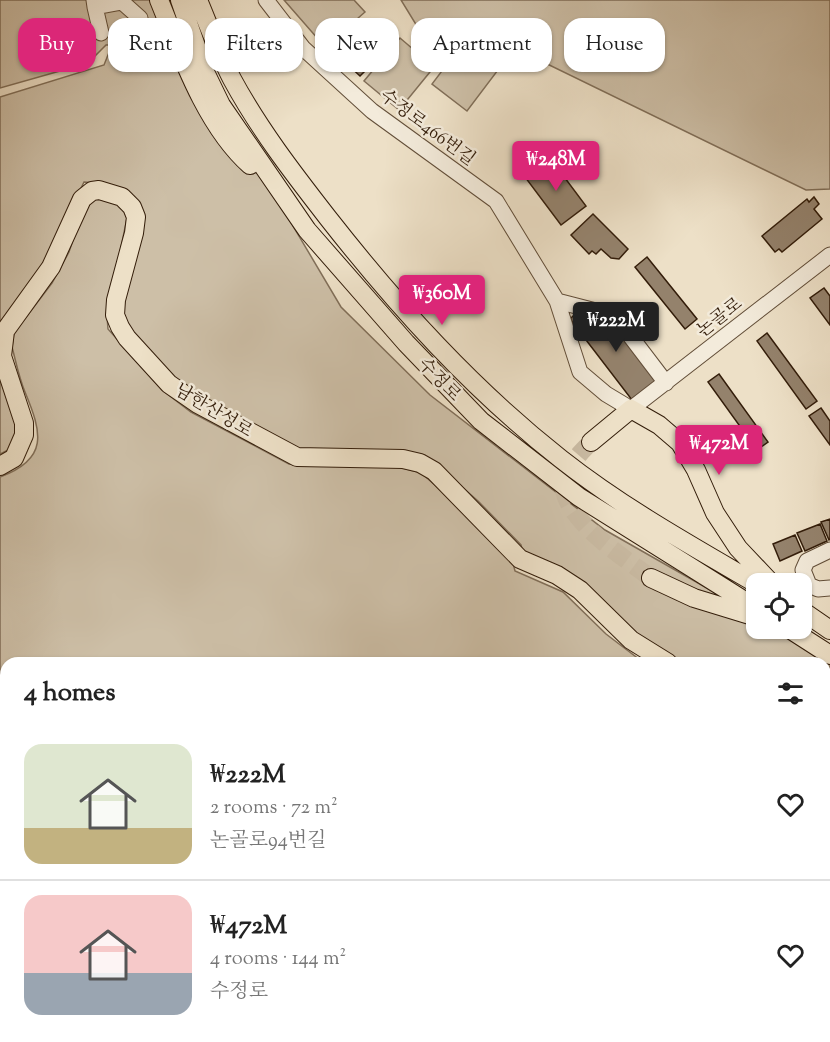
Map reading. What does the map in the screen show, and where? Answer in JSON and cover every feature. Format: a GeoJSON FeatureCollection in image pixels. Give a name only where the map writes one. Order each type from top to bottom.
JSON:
{"type":"FeatureCollection","features":[{"type":"Feature","properties":{"kind":"main road"},"geometry":{"type":"LineString","coordinates":[[159,0],[196,88],[222,133],[245,161],[279,191]]}},
{"type":"Feature","properties":{"kind":"main road","name":"수정로"},"geometry":{"type":"LineString","coordinates":[[180,0],[205,72],[221,105],[307,230],[405,343],[481,421],[579,498],[746,602]]}},
{"type":"Feature","properties":{"kind":"main road","name":"수정로"},"geometry":{"type":"LineString","coordinates":[[198,0],[231,78],[262,130],[367,267],[421,330],[488,397],[562,460],[646,519],[746,578]]}},
{"type":"Feature","properties":{"kind":"main road","name":"남한산성로"},"geometry":{"type":"LineString","coordinates":[[0,466],[14,458],[24,435],[24,423],[2,356],[5,331],[51,267],[82,199],[92,191],[99,190],[122,196],[132,207],[135,216],[134,233],[116,300],[116,315],[127,338],[169,384],[198,404],[297,458],[404,459],[420,463],[434,471],[520,559],[557,575],[580,590],[631,640],[658,657]]}},
{"type":"Feature","properties":{"kind":"main road"},"geometry":{"type":"LineString","coordinates":[[591,442],[631,409],[659,424],[680,443],[696,470],[715,513],[738,548],[762,573]]}},
{"type":"Feature","properties":{"kind":"main road"},"geometry":{"type":"LineString","coordinates":[[651,578],[694,598],[746,614]]}},
{"type":"Feature","properties":{"kind":"main road"},"geometry":{"type":"LineString","coordinates":[[812,618],[830,630]]}},
{"type":"Feature","properties":{"kind":"main road"},"geometry":{"type":"LineString","coordinates":[[800,639],[819,657]]}},
{"type":"Feature","properties":{"kind":"main road"},"geometry":{"type":"LineString","coordinates":[[804,639],[830,655]]}},
{"type":"Feature","properties":{"kind":"street","name":"수정로466번길"},"geometry":{"type":"LineString","coordinates":[[266,0],[303,48],[372,111],[496,201],[557,301],[580,372],[606,394],[631,409]]}},
{"type":"Feature","properties":{"kind":"street"},"geometry":{"type":"LineString","coordinates":[[101,33],[95,4],[122,2],[140,18]]}},
{"type":"Feature","properties":{"kind":"street","name":"논골로"},"geometry":{"type":"LineString","coordinates":[[631,409],[830,255]]}},
{"type":"Feature","properties":{"kind":"street"},"geometry":{"type":"LineString","coordinates":[[557,301],[615,316],[666,383]]}},
{"type":"Feature","properties":{"kind":"street"},"geometry":{"type":"LineString","coordinates":[[803,573],[805,563],[830,550]]}},
{"type":"Feature","properties":{"kind":"street"},"geometry":{"type":"LineString","coordinates":[[812,587],[830,588]]}},
{"type":"Feature","properties":{"kind":"shaded area"},"geometry":{"type":"Polygon","coordinates":[[[0,0],[194,0],[205,29],[205,42],[193,42],[193,18],[108,18],[108,45],[96,55],[96,18],[18,18],[18,72],[56,72],[0,88],[0,0]]]}},
{"type":"Feature","properties":{"kind":"shaded area"},"geometry":{"type":"Polygon","coordinates":[[[284,0],[354,0],[365,12],[358,18],[315,18],[315,36],[303,22],[303,18],[300,18],[284,0]]]}},
{"type":"Feature","properties":{"kind":"shaded area"},"geometry":{"type":"Polygon","coordinates":[[[401,0],[830,0],[830,189],[806,190],[552,66],[552,18],[412,18],[401,0]]]}},
{"type":"Feature","properties":{"kind":"shaded area"},"geometry":{"type":"Polygon","coordinates":[[[399,39],[411,47],[411,72],[430,72],[399,110],[364,81],[372,72],[399,72],[399,39]]]}},
{"type":"Feature","properties":{"kind":"shaded area"},"geometry":{"type":"Polygon","coordinates":[[[108,55],[108,72],[193,72],[193,57],[341,307],[430,395],[605,530],[746,610],[746,639],[792,639],[818,657],[670,657],[524,557],[521,545],[478,501],[430,459],[299,450],[200,399],[171,376],[123,321],[122,308],[142,210],[133,195],[119,187],[84,182],[46,261],[0,323],[0,97],[81,72],[96,72],[96,67],[104,65],[108,55]]]}},
{"type":"Feature","properties":{"kind":"shaded area"},"geometry":{"type":"Polygon","coordinates":[[[441,72],[496,72],[467,111],[432,84],[441,72]]]}},
{"type":"Feature","properties":{"kind":"shaded area"},"geometry":{"type":"Polygon","coordinates":[[[95,195],[115,201],[127,218],[107,316],[108,329],[162,390],[191,412],[289,464],[312,466],[388,464],[421,473],[469,514],[512,559],[515,571],[563,592],[606,634],[636,657],[0,657],[0,477],[27,462],[34,453],[37,443],[35,420],[12,347],[14,333],[52,283],[69,252],[80,219],[95,195]]]}},
{"type":"Feature","properties":{"kind":"shaded area"},"geometry":{"type":"Polygon","coordinates":[[[0,371],[19,426],[16,446],[0,454],[0,371]]]}},
{"type":"Feature","properties":{"kind":"building"},"geometry":{"type":"Polygon","coordinates":[[[550,158],[586,206],[561,225],[525,177],[550,158]]]}},
{"type":"Feature","properties":{"kind":"building"},"geometry":{"type":"Polygon","coordinates":[[[814,197],[819,204],[814,209],[822,219],[782,252],[779,249],[775,252],[762,236],[807,199],[809,202],[814,197]]]}},
{"type":"Feature","properties":{"kind":"building"},"geometry":{"type":"Polygon","coordinates":[[[593,214],[628,249],[619,259],[611,258],[601,249],[596,254],[592,251],[589,254],[571,235],[593,214]]]}},
{"type":"Feature","properties":{"kind":"building"},"geometry":{"type":"Polygon","coordinates":[[[647,257],[697,319],[685,329],[635,267],[647,257]]]}},
{"type":"Feature","properties":{"kind":"building"},"geometry":{"type":"Polygon","coordinates":[[[824,288],[830,296],[830,325],[810,298],[824,288]]]}},
{"type":"Feature","properties":{"kind":"building"},"geometry":{"type":"Polygon","coordinates":[[[578,311],[611,318],[660,378],[632,400],[570,319],[578,311]]]}},
{"type":"Feature","properties":{"kind":"building"},"geometry":{"type":"Polygon","coordinates":[[[767,333],[817,401],[806,409],[757,341],[767,333]]]}},
{"type":"Feature","properties":{"kind":"building"},"geometry":{"type":"Polygon","coordinates":[[[719,374],[768,442],[757,450],[708,382],[719,374]]]}},
{"type":"Feature","properties":{"kind":"building"},"geometry":{"type":"Polygon","coordinates":[[[821,408],[830,421],[830,445],[809,416],[821,408]]]}},
{"type":"Feature","properties":{"kind":"building"},"geometry":{"type":"Polygon","coordinates":[[[830,519],[830,539],[829,540],[821,522],[830,519]]]}},
{"type":"Feature","properties":{"kind":"building"},"geometry":{"type":"Polygon","coordinates":[[[820,524],[827,541],[805,551],[797,533],[820,524]]]}},
{"type":"Feature","properties":{"kind":"building"},"geometry":{"type":"Polygon","coordinates":[[[795,535],[802,551],[780,561],[773,544],[795,535]]]}},
{"type":"Feature","properties":{"kind":"tunnel"},"geometry":{"type":"LineString","coordinates":[[591,442],[568,469],[564,482],[568,502],[587,527],[600,539],[651,578]]}}]}
